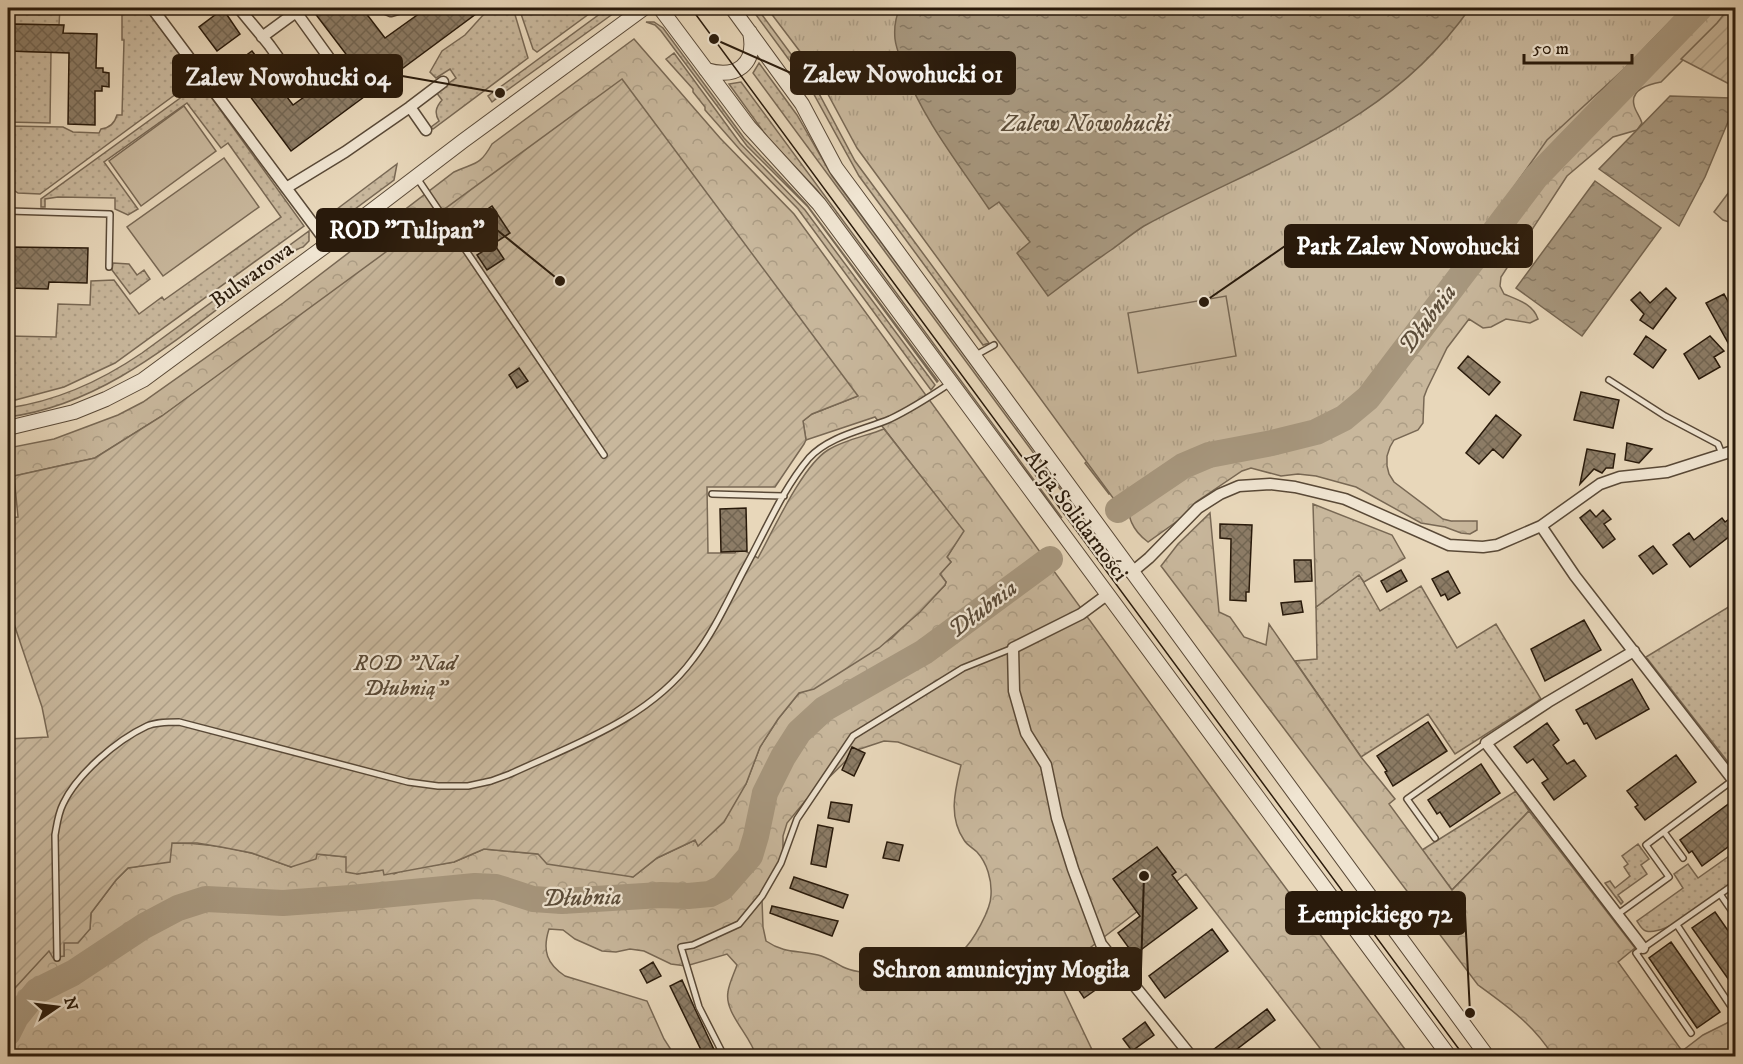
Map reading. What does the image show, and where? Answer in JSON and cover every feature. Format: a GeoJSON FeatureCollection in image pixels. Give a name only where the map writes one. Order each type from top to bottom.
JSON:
{"type":"FeatureCollection","features":[{"type":"Feature","properties":{"kind":"street"},"geometry":{"type":"LineString","coordinates":[[152,8],[328,244]]}},
{"type":"Feature","properties":{"kind":"street"},"geometry":{"type":"LineString","coordinates":[[239,8],[291,76],[297,80],[311,76],[332,62],[296,12],[262,37]]}},
{"type":"Feature","properties":{"kind":"street"},"geometry":{"type":"LineString","coordinates":[[384,8],[391,11],[401,8]]}},
{"type":"Feature","properties":{"kind":"street","name":"Bulwarowa"},"geometry":{"type":"LineString","coordinates":[[8,428],[74,412],[135,385],[644,8]]}},
{"type":"Feature","properties":{"kind":"street","name":"Aleja Solidarności"},"geometry":{"type":"LineString","coordinates":[[660,8],[749,128],[819,204],[1449,1056]]}},
{"type":"Feature","properties":{"kind":"street","name":"Aleja Solidarności"},"geometry":{"type":"LineString","coordinates":[[732,8],[802,104],[836,168],[1487,1056]]}},
{"type":"Feature","properties":{"kind":"street"},"geometry":{"type":"LineString","coordinates":[[706,70],[725,74],[743,66],[752,51],[750,32]]}},
{"type":"Feature","properties":{"kind":"street"},"geometry":{"type":"LineString","coordinates":[[286,188],[345,152],[443,82]]}},
{"type":"Feature","properties":{"kind":"street"},"geometry":{"type":"LineString","coordinates":[[410,107],[426,130]]}},
{"type":"Feature","properties":{"kind":"street"},"geometry":{"type":"LineString","coordinates":[[1131,573],[1198,508],[1220,494],[1239,486],[1254,484],[1295,487],[1345,499],[1449,545],[1483,547],[1497,545],[1541,526],[1600,484],[1620,477],[1667,472],[1736,450]]}},
{"type":"Feature","properties":{"kind":"street"},"geometry":{"type":"LineString","coordinates":[[1541,526],[1575,576],[1733,780]]}},
{"type":"Feature","properties":{"kind":"street"},"geometry":{"type":"LineString","coordinates":[[1108,594],[1081,614],[1013,648],[1014,691],[1026,733],[1046,765],[1063,839],[1101,944],[1191,1056]]}},
{"type":"Feature","properties":{"kind":"street"},"geometry":{"type":"LineString","coordinates":[[1634,651],[1486,742],[1618,914],[1640,951]]}},
{"type":"Feature","properties":{"kind":"lane"},"geometry":{"type":"LineString","coordinates":[[416,177],[604,455]]}},
{"type":"Feature","properties":{"kind":"lane"},"geometry":{"type":"LineString","coordinates":[[8,211],[110,214],[109,267]]}},
{"type":"Feature","properties":{"kind":"lane"},"geometry":{"type":"LineString","coordinates":[[974,356],[994,345]]}},
{"type":"Feature","properties":{"kind":"lane"},"geometry":{"type":"LineString","coordinates":[[1609,380],[1665,416],[1718,444],[1722,454]]}},
{"type":"Feature","properties":{"kind":"lane"},"geometry":{"type":"LineString","coordinates":[[57,958],[55,835],[57,818],[70,790],[104,755],[132,735],[148,725],[179,722],[408,782],[438,786],[468,786],[491,781],[620,722],[647,706],[674,681],[693,659],[784,496],[810,457],[823,446],[892,418],[950,383]]}},
{"type":"Feature","properties":{"kind":"lane"},"geometry":{"type":"LineString","coordinates":[[712,494],[784,496]]}},
{"type":"Feature","properties":{"kind":"lane"},"geometry":{"type":"LineString","coordinates":[[724,1056],[699,1007],[681,947],[693,945],[739,924],[762,896],[781,863],[797,819],[853,736],[963,668],[1013,648]]}},
{"type":"Feature","properties":{"kind":"lane"},"geometry":{"type":"LineString","coordinates":[[1435,838],[1407,799],[1486,742]]}},
{"type":"Feature","properties":{"kind":"lane"},"geometry":{"type":"LineString","coordinates":[[1618,914],[1669,877],[1646,845],[1733,780]]}},
{"type":"Feature","properties":{"kind":"lane"},"geometry":{"type":"LineString","coordinates":[[1664,832],[1683,858]]}},
{"type":"Feature","properties":{"kind":"lane"},"geometry":{"type":"LineString","coordinates":[[1691,1033],[1640,951],[1736,883]]}},
{"type":"Feature","properties":{"kind":"lane"},"geometry":{"type":"LineString","coordinates":[[1720,894],[1736,917]]}},
{"type":"Feature","properties":{"kind":"lane"},"geometry":{"type":"LineString","coordinates":[[1677,925],[1731,1005]]}},
{"type":"Feature","properties":{"kind":"green space"},"geometry":{"type":"Polygon","coordinates":[[[8,8],[60,8],[59,25],[8,24],[8,8]]]}},
{"type":"Feature","properties":{"kind":"green space"},"geometry":{"type":"Polygon","coordinates":[[[122,8],[145,8],[197,77],[40,194],[18,193],[8,186],[8,126],[63,127],[73,132],[99,133],[101,129],[112,124],[117,115],[122,115],[124,40],[122,40],[122,8]]]}},
{"type":"Feature","properties":{"kind":"green space"},"geometry":{"type":"Polygon","coordinates":[[[492,8],[513,8],[528,58],[433,129],[431,127],[439,121],[436,110],[442,100],[436,92],[456,78],[450,69],[436,78],[430,72],[442,51],[465,35],[492,8]]]}},
{"type":"Feature","properties":{"kind":"green space"},"geometry":{"type":"Polygon","coordinates":[[[519,8],[597,8],[537,52],[533,49],[519,8]]]}},
{"type":"Feature","properties":{"kind":"green space"},"geometry":{"type":"Polygon","coordinates":[[[608,8],[614,13],[506,91],[504,89],[495,95],[497,98],[492,102],[488,96],[608,8]]]}},
{"type":"Feature","properties":{"kind":"green space"},"geometry":{"type":"Polygon","coordinates":[[[751,8],[757,8],[816,88],[855,161],[989,343],[983,345],[859,176],[812,91],[751,8]]]}},
{"type":"Feature","properties":{"kind":"green space"},"geometry":{"type":"Polygon","coordinates":[[[767,8],[1683,8],[1624,69],[1547,140],[1409,344],[1363,404],[1332,426],[1288,430],[1204,456],[1127,517],[857,148],[817,74],[767,8]]]}},
{"type":"Feature","properties":{"kind":"green space"},"geometry":{"type":"Polygon","coordinates":[[[1618,8],[1735,8],[1661,82],[1638,91],[1634,105],[1642,123],[1637,130],[1613,137],[1567,176],[1501,277],[1500,286],[1504,294],[1529,306],[1538,319],[1530,323],[1506,319],[1491,327],[1483,328],[1469,319],[1447,348],[1427,389],[1424,397],[1423,423],[1418,430],[1394,440],[1390,447],[1387,466],[1394,482],[1443,519],[1477,521],[1477,530],[1470,534],[1461,533],[1445,527],[1421,523],[1356,487],[1316,476],[1298,474],[1281,476],[1251,468],[1242,471],[1196,502],[1183,517],[1148,542],[1141,536],[1132,524],[1124,486],[1109,494],[1085,463],[1618,8]]]}},
{"type":"Feature","properties":{"kind":"green space"},"geometry":{"type":"Polygon","coordinates":[[[1729,8],[1735,8],[1735,87],[1681,59],[1729,8]]]}},
{"type":"Feature","properties":{"kind":"green space"},"geometry":{"type":"Polygon","coordinates":[[[646,22],[654,22],[663,28],[744,138],[807,205],[937,382],[808,207],[747,146],[661,31],[655,25],[646,22]]]}},
{"type":"Feature","properties":{"kind":"green space"},"geometry":{"type":"Polygon","coordinates":[[[634,39],[720,138],[794,214],[1410,1056],[1326,1056],[1186,874],[1056,974],[1095,1056],[756,1056],[730,1008],[728,992],[737,965],[727,954],[686,966],[671,964],[644,951],[630,949],[616,952],[602,951],[575,939],[563,930],[549,929],[546,950],[554,967],[565,976],[647,1001],[664,1039],[675,1056],[8,1056],[8,993],[49,950],[53,956],[64,956],[64,943],[90,929],[91,913],[128,868],[146,865],[171,843],[231,848],[291,867],[317,854],[347,857],[357,874],[383,870],[394,874],[403,870],[454,862],[484,849],[538,854],[633,877],[657,858],[695,840],[698,845],[746,784],[760,747],[778,719],[799,693],[814,688],[892,638],[945,585],[946,582],[940,574],[951,562],[947,557],[963,531],[875,417],[806,440],[803,421],[812,414],[858,396],[254,350],[162,416],[95,458],[8,476],[8,448],[54,439],[118,415],[143,402],[283,303],[454,172],[480,160],[492,144],[634,39]],[[884,741],[857,750],[806,800],[787,823],[783,836],[783,863],[762,900],[766,941],[785,950],[821,956],[850,970],[874,973],[933,963],[955,955],[962,951],[981,925],[990,901],[990,878],[984,861],[964,840],[956,822],[954,803],[961,765],[898,742],[884,741]]]}},
{"type":"Feature","properties":{"kind":"green space"},"geometry":{"type":"Polygon","coordinates":[[[8,51],[51,52],[50,123],[8,122],[8,51]]]}},
{"type":"Feature","properties":{"kind":"green space"},"geometry":{"type":"Polygon","coordinates":[[[674,53],[740,143],[805,210],[935,385],[931,390],[798,209],[705,110],[693,89],[666,59],[674,53]]]}},
{"type":"Feature","properties":{"kind":"green space"},"geometry":{"type":"Polygon","coordinates":[[[759,63],[797,115],[832,176],[1038,455],[1066,497],[753,73],[759,63]]]}},
{"type":"Feature","properties":{"kind":"green space","name":"ROD \"Nad Dłubnią\""},"geometry":{"type":"Polygon","coordinates":[[[622,79],[858,396],[812,414],[803,421],[806,440],[775,487],[707,487],[708,553],[745,551],[758,558],[798,484],[818,458],[841,443],[884,429],[964,531],[947,557],[951,562],[940,574],[946,582],[945,585],[920,612],[879,648],[814,689],[799,693],[778,719],[760,747],[746,784],[724,822],[698,846],[695,840],[657,858],[633,877],[547,864],[538,854],[484,849],[454,862],[384,875],[383,870],[357,874],[346,872],[346,857],[317,854],[316,859],[291,867],[252,853],[197,843],[172,843],[170,862],[128,868],[91,913],[90,929],[78,943],[64,943],[64,956],[53,958],[49,951],[8,993],[8,739],[48,737],[42,707],[13,621],[10,518],[18,517],[14,476],[95,458],[162,416],[622,79]]]}},
{"type":"Feature","properties":{"kind":"green space"},"geometry":{"type":"Polygon","coordinates":[[[741,82],[1062,518],[995,432],[817,190],[768,138],[729,84],[741,82]]]}},
{"type":"Feature","properties":{"kind":"green space"},"geometry":{"type":"Polygon","coordinates":[[[201,83],[304,226],[115,363],[64,387],[8,402],[8,336],[56,337],[58,304],[90,305],[91,281],[114,280],[139,314],[162,297],[164,300],[281,217],[228,143],[221,148],[187,103],[104,162],[138,209],[128,215],[115,209],[115,198],[58,197],[45,199],[45,207],[41,207],[41,199],[201,83]]]}},
{"type":"Feature","properties":{"kind":"green space"},"geometry":{"type":"Polygon","coordinates":[[[184,106],[216,151],[141,206],[109,161],[184,106]]]}},
{"type":"Feature","properties":{"kind":"green space"},"geometry":{"type":"Polygon","coordinates":[[[224,158],[259,207],[163,276],[127,227],[224,158]]]}},
{"type":"Feature","properties":{"kind":"green space"},"geometry":{"type":"Polygon","coordinates":[[[397,164],[394,180],[336,223],[328,224],[321,221],[397,164]]]}},
{"type":"Feature","properties":{"kind":"green space"},"geometry":{"type":"Polygon","coordinates":[[[1735,184],[1735,224],[1723,220],[1714,212],[1735,184]]]}},
{"type":"Feature","properties":{"kind":"green space"},"geometry":{"type":"Polygon","coordinates":[[[309,231],[309,241],[303,247],[283,258],[190,330],[134,369],[74,400],[8,417],[8,408],[62,395],[95,381],[127,363],[309,231]]]}},
{"type":"Feature","properties":{"kind":"green space"},"geometry":{"type":"Polygon","coordinates":[[[113,263],[129,264],[137,275],[144,270],[150,279],[130,294],[112,270],[113,263]]]}},
{"type":"Feature","properties":{"kind":"green space"},"geometry":{"type":"Polygon","coordinates":[[[1226,296],[1236,356],[1138,373],[1128,313],[1226,296]]]}},
{"type":"Feature","properties":{"kind":"green space"},"geometry":{"type":"Polygon","coordinates":[[[1313,504],[1392,535],[1405,558],[1364,582],[1359,575],[1316,607],[1313,504]]]}},
{"type":"Feature","properties":{"kind":"green space"},"geometry":{"type":"Polygon","coordinates":[[[1210,513],[1219,612],[1230,617],[1244,637],[1266,645],[1269,624],[1361,757],[1395,799],[1389,804],[1452,890],[1529,811],[1635,948],[1618,962],[1682,1051],[1703,1035],[1735,1019],[1735,1056],[1553,1056],[1529,1025],[1478,985],[1161,566],[1178,544],[1210,513]]]}},
{"type":"Feature","properties":{"kind":"green space"},"geometry":{"type":"Polygon","coordinates":[[[1359,574],[1380,611],[1421,586],[1457,648],[1496,624],[1541,699],[1455,754],[1428,714],[1361,757],[1295,661],[1317,659],[1316,607],[1359,574]]]}},
{"type":"Feature","properties":{"kind":"green space"},"geometry":{"type":"Polygon","coordinates":[[[1735,603],[1735,771],[1646,657],[1735,603]]]}},
{"type":"Feature","properties":{"kind":"green space"},"geometry":{"type":"Polygon","coordinates":[[[1516,791],[1529,811],[1452,890],[1422,850],[1516,791]]]}},
{"type":"Feature","properties":{"kind":"green space"},"geometry":{"type":"Polygon","coordinates":[[[1638,844],[1649,859],[1641,865],[1647,874],[1618,895],[1623,902],[1621,904],[1605,883],[1610,881],[1615,888],[1630,876],[1624,867],[1628,864],[1622,856],[1638,844]]]}},
{"type":"Feature","properties":{"kind":"green space"},"geometry":{"type":"Polygon","coordinates":[[[1735,852],[1735,881],[1692,913],[1666,928],[1646,931],[1641,927],[1637,921],[1683,888],[1674,874],[1688,864],[1698,878],[1735,852]]]}},
{"type":"Feature","properties":{"kind":"water","name":"Zalew Nowohucki"},"geometry":{"type":"Polygon","coordinates":[[[900,8],[1470,8],[1437,49],[1401,83],[1362,112],[1321,137],[1144,226],[1048,296],[1017,253],[1030,242],[999,202],[989,209],[920,104],[903,66],[896,42],[895,23],[900,8]]]}},
{"type":"Feature","properties":{"kind":"water"},"geometry":{"type":"Polygon","coordinates":[[[1670,96],[1731,98],[1735,105],[1705,177],[1679,226],[1599,169],[1670,96]]]}},
{"type":"Feature","properties":{"kind":"water"},"geometry":{"type":"Polygon","coordinates":[[[1595,181],[1661,228],[1582,336],[1516,288],[1595,181]]]}},
{"type":"Feature","properties":{"kind":"building"},"geometry":{"type":"Polygon","coordinates":[[[311,8],[362,8],[385,38],[427,8],[484,8],[291,151],[229,68],[252,51],[293,105],[352,62],[311,8]]]}},
{"type":"Feature","properties":{"kind":"building"},"geometry":{"type":"Polygon","coordinates":[[[223,9],[240,34],[217,51],[199,27],[223,9]]]}},
{"type":"Feature","properties":{"kind":"building"},"geometry":{"type":"Polygon","coordinates":[[[8,24],[64,25],[63,33],[97,34],[96,68],[103,68],[103,72],[109,73],[109,87],[102,86],[102,91],[95,91],[95,125],[68,124],[69,53],[8,51],[8,24]]]}},
{"type":"Feature","properties":{"kind":"building"},"geometry":{"type":"Polygon","coordinates":[[[492,206],[510,233],[487,248],[470,221],[492,206]]]}},
{"type":"Feature","properties":{"kind":"building"},"geometry":{"type":"Polygon","coordinates":[[[494,244],[504,259],[487,270],[477,255],[494,244]]]}},
{"type":"Feature","properties":{"kind":"building"},"geometry":{"type":"Polygon","coordinates":[[[8,247],[88,248],[87,283],[49,282],[48,289],[8,288],[8,247]]]}},
{"type":"Feature","properties":{"kind":"building"},"geometry":{"type":"Polygon","coordinates":[[[1666,288],[1676,298],[1653,329],[1640,320],[1644,314],[1631,300],[1640,292],[1650,303],[1666,288]]]}},
{"type":"Feature","properties":{"kind":"building"},"geometry":{"type":"Polygon","coordinates":[[[1724,294],[1736,316],[1736,324],[1732,326],[1736,333],[1736,357],[1706,303],[1724,294]]]}},
{"type":"Feature","properties":{"kind":"building"},"geometry":{"type":"Polygon","coordinates":[[[1646,336],[1666,350],[1653,368],[1634,354],[1646,336]]]}},
{"type":"Feature","properties":{"kind":"building"},"geometry":{"type":"Polygon","coordinates":[[[1710,336],[1724,351],[1714,357],[1720,367],[1699,379],[1684,354],[1710,336]]]}},
{"type":"Feature","properties":{"kind":"building"},"geometry":{"type":"Polygon","coordinates":[[[1468,356],[1500,382],[1489,395],[1458,368],[1468,356]]]}},
{"type":"Feature","properties":{"kind":"building"},"geometry":{"type":"Polygon","coordinates":[[[519,368],[528,381],[517,388],[509,375],[519,368]]]}},
{"type":"Feature","properties":{"kind":"building"},"geometry":{"type":"Polygon","coordinates":[[[1581,392],[1619,400],[1613,428],[1574,420],[1581,392]]]}},
{"type":"Feature","properties":{"kind":"building"},"geometry":{"type":"Polygon","coordinates":[[[1496,415],[1521,435],[1503,458],[1493,449],[1479,464],[1466,453],[1496,415]]]}},
{"type":"Feature","properties":{"kind":"building"},"geometry":{"type":"Polygon","coordinates":[[[1627,443],[1652,449],[1639,463],[1625,460],[1627,443]]]}},
{"type":"Feature","properties":{"kind":"building"},"geometry":{"type":"Polygon","coordinates":[[[1587,449],[1615,454],[1613,468],[1606,468],[1602,473],[1594,469],[1580,484],[1587,449]]]}},
{"type":"Feature","properties":{"kind":"building"},"geometry":{"type":"Polygon","coordinates":[[[746,508],[747,551],[721,552],[720,509],[746,508]]]}},
{"type":"Feature","properties":{"kind":"building"},"geometry":{"type":"Polygon","coordinates":[[[1590,510],[1596,517],[1603,510],[1611,519],[1604,524],[1615,539],[1603,548],[1580,518],[1590,510]]]}},
{"type":"Feature","properties":{"kind":"building"},"geometry":{"type":"Polygon","coordinates":[[[1736,514],[1735,532],[1690,567],[1673,545],[1689,533],[1694,540],[1722,518],[1725,522],[1736,514]]]}},
{"type":"Feature","properties":{"kind":"building"},"geometry":{"type":"Polygon","coordinates":[[[1220,524],[1252,525],[1249,592],[1246,592],[1246,601],[1230,600],[1231,539],[1220,538],[1220,524]]]}},
{"type":"Feature","properties":{"kind":"building"},"geometry":{"type":"Polygon","coordinates":[[[1653,546],[1667,564],[1653,574],[1639,556],[1653,546]]]}},
{"type":"Feature","properties":{"kind":"building"},"geometry":{"type":"Polygon","coordinates":[[[1294,560],[1311,560],[1312,581],[1295,582],[1294,560]]]}},
{"type":"Feature","properties":{"kind":"building"},"geometry":{"type":"Polygon","coordinates":[[[1401,570],[1407,581],[1387,592],[1381,581],[1401,570]]]}},
{"type":"Feature","properties":{"kind":"building"},"geometry":{"type":"Polygon","coordinates":[[[1448,571],[1460,593],[1448,600],[1445,594],[1441,596],[1432,579],[1448,571]]]}},
{"type":"Feature","properties":{"kind":"building"},"geometry":{"type":"Polygon","coordinates":[[[1301,601],[1303,612],[1283,615],[1281,603],[1301,601]]]}},
{"type":"Feature","properties":{"kind":"building"},"geometry":{"type":"Polygon","coordinates":[[[1584,620],[1601,650],[1545,681],[1531,649],[1584,620]]]}},
{"type":"Feature","properties":{"kind":"building"},"geometry":{"type":"Polygon","coordinates":[[[1632,679],[1649,709],[1596,739],[1576,710],[1632,679]]]}},
{"type":"Feature","properties":{"kind":"building"},"geometry":{"type":"Polygon","coordinates":[[[1428,722],[1447,751],[1393,786],[1377,756],[1428,722]]]}},
{"type":"Feature","properties":{"kind":"building"},"geometry":{"type":"Polygon","coordinates":[[[1547,723],[1559,740],[1553,745],[1567,764],[1574,760],[1586,776],[1554,800],[1542,783],[1548,779],[1533,759],[1527,763],[1514,747],[1547,723]]]}},
{"type":"Feature","properties":{"kind":"building"},"geometry":{"type":"Polygon","coordinates":[[[852,747],[865,753],[854,776],[842,770],[852,747]]]}},
{"type":"Feature","properties":{"kind":"building"},"geometry":{"type":"Polygon","coordinates":[[[1676,755],[1696,782],[1645,820],[1635,807],[1638,805],[1627,791],[1676,755]]]}},
{"type":"Feature","properties":{"kind":"building"},"geometry":{"type":"Polygon","coordinates":[[[1481,764],[1500,793],[1450,827],[1440,812],[1437,814],[1428,800],[1481,764]]]}},
{"type":"Feature","properties":{"kind":"building"},"geometry":{"type":"Polygon","coordinates":[[[831,802],[852,805],[849,822],[828,818],[831,802]]]}},
{"type":"Feature","properties":{"kind":"building"},"geometry":{"type":"Polygon","coordinates":[[[1731,802],[1736,808],[1736,841],[1702,866],[1692,851],[1689,853],[1680,840],[1731,802]]]}},
{"type":"Feature","properties":{"kind":"building"},"geometry":{"type":"Polygon","coordinates":[[[818,825],[833,828],[826,867],[811,864],[818,825]]]}},
{"type":"Feature","properties":{"kind":"building"},"geometry":{"type":"Polygon","coordinates":[[[887,842],[903,845],[899,861],[883,858],[887,842]]]}},
{"type":"Feature","properties":{"kind":"building"},"geometry":{"type":"Polygon","coordinates":[[[1157,847],[1176,872],[1172,875],[1197,908],[1134,955],[1118,933],[1140,916],[1113,879],[1157,847]]]}},
{"type":"Feature","properties":{"kind":"building"},"geometry":{"type":"Polygon","coordinates":[[[794,877],[848,895],[843,908],[790,888],[794,877]]]}},
{"type":"Feature","properties":{"kind":"building"},"geometry":{"type":"Polygon","coordinates":[[[772,906],[838,921],[832,936],[770,913],[772,906]]]}},
{"type":"Feature","properties":{"kind":"building"},"geometry":{"type":"Polygon","coordinates":[[[1715,912],[1736,942],[1736,990],[1692,928],[1715,912]]]}},
{"type":"Feature","properties":{"kind":"building"},"geometry":{"type":"Polygon","coordinates":[[[1212,929],[1228,951],[1165,998],[1149,976],[1212,929]]]}},
{"type":"Feature","properties":{"kind":"building"},"geometry":{"type":"Polygon","coordinates":[[[1671,942],[1720,1012],[1697,1028],[1649,958],[1671,942]]]}},
{"type":"Feature","properties":{"kind":"building"},"geometry":{"type":"Polygon","coordinates":[[[653,962],[661,976],[647,983],[640,970],[653,962]]]}},
{"type":"Feature","properties":{"kind":"building"},"geometry":{"type":"Polygon","coordinates":[[[1102,966],[1111,979],[1084,998],[1076,986],[1102,966]]]}},
{"type":"Feature","properties":{"kind":"building"},"geometry":{"type":"Polygon","coordinates":[[[682,980],[717,1056],[704,1056],[670,986],[682,980]]]}},
{"type":"Feature","properties":{"kind":"building"},"geometry":{"type":"Polygon","coordinates":[[[1267,1009],[1275,1020],[1228,1056],[1205,1056],[1267,1009]]]}},
{"type":"Feature","properties":{"kind":"building"},"geometry":{"type":"Polygon","coordinates":[[[1145,1022],[1154,1035],[1132,1051],[1123,1039],[1145,1022]]]}},
{"type":"Feature","properties":{"kind":"waterway","name":"Dłubnia"},"geometry":{"type":"LineString","coordinates":[[1118,510],[1183,466],[1209,455],[1316,432],[1344,418],[1368,398],[1536,177],[1700,8]]}},
{"type":"Feature","properties":{"kind":"waterway","name":"Dłubnia"},"geometry":{"type":"LineString","coordinates":[[8,1033],[16,1017],[37,991],[73,973],[144,926],[178,908],[206,899],[283,903],[475,886],[496,887],[533,899],[562,901],[710,894],[722,888],[750,856],[765,793],[783,757],[799,732],[824,709],[924,652],[1050,559]]}},
{"type":"Feature","properties":{"kind":"tram line"},"geometry":{"type":"LineString","coordinates":[[691,8],[1464,1056]]}},
{"type":"Feature","properties":{"kind":"place","name":"Zalew Nowohucki 01"},"geometry":{"type":"Point","coordinates":[714,39]}},
{"type":"Feature","properties":{"kind":"place","name":"Zalew Nowohucki 04"},"geometry":{"type":"Point","coordinates":[500,93]}},
{"type":"Feature","properties":{"kind":"place","name":"ROD \"Tulipan\""},"geometry":{"type":"Point","coordinates":[560,281]}},
{"type":"Feature","properties":{"kind":"place","name":"Park Zalew Nowohucki"},"geometry":{"type":"Point","coordinates":[1204,302]}},
{"type":"Feature","properties":{"kind":"place","name":"Schron amunicyjny Mogiła"},"geometry":{"type":"Point","coordinates":[1144,876]}},
{"type":"Feature","properties":{"kind":"place","name":"Łempickiego 72"},"geometry":{"type":"Point","coordinates":[1470,1013]}}]}
